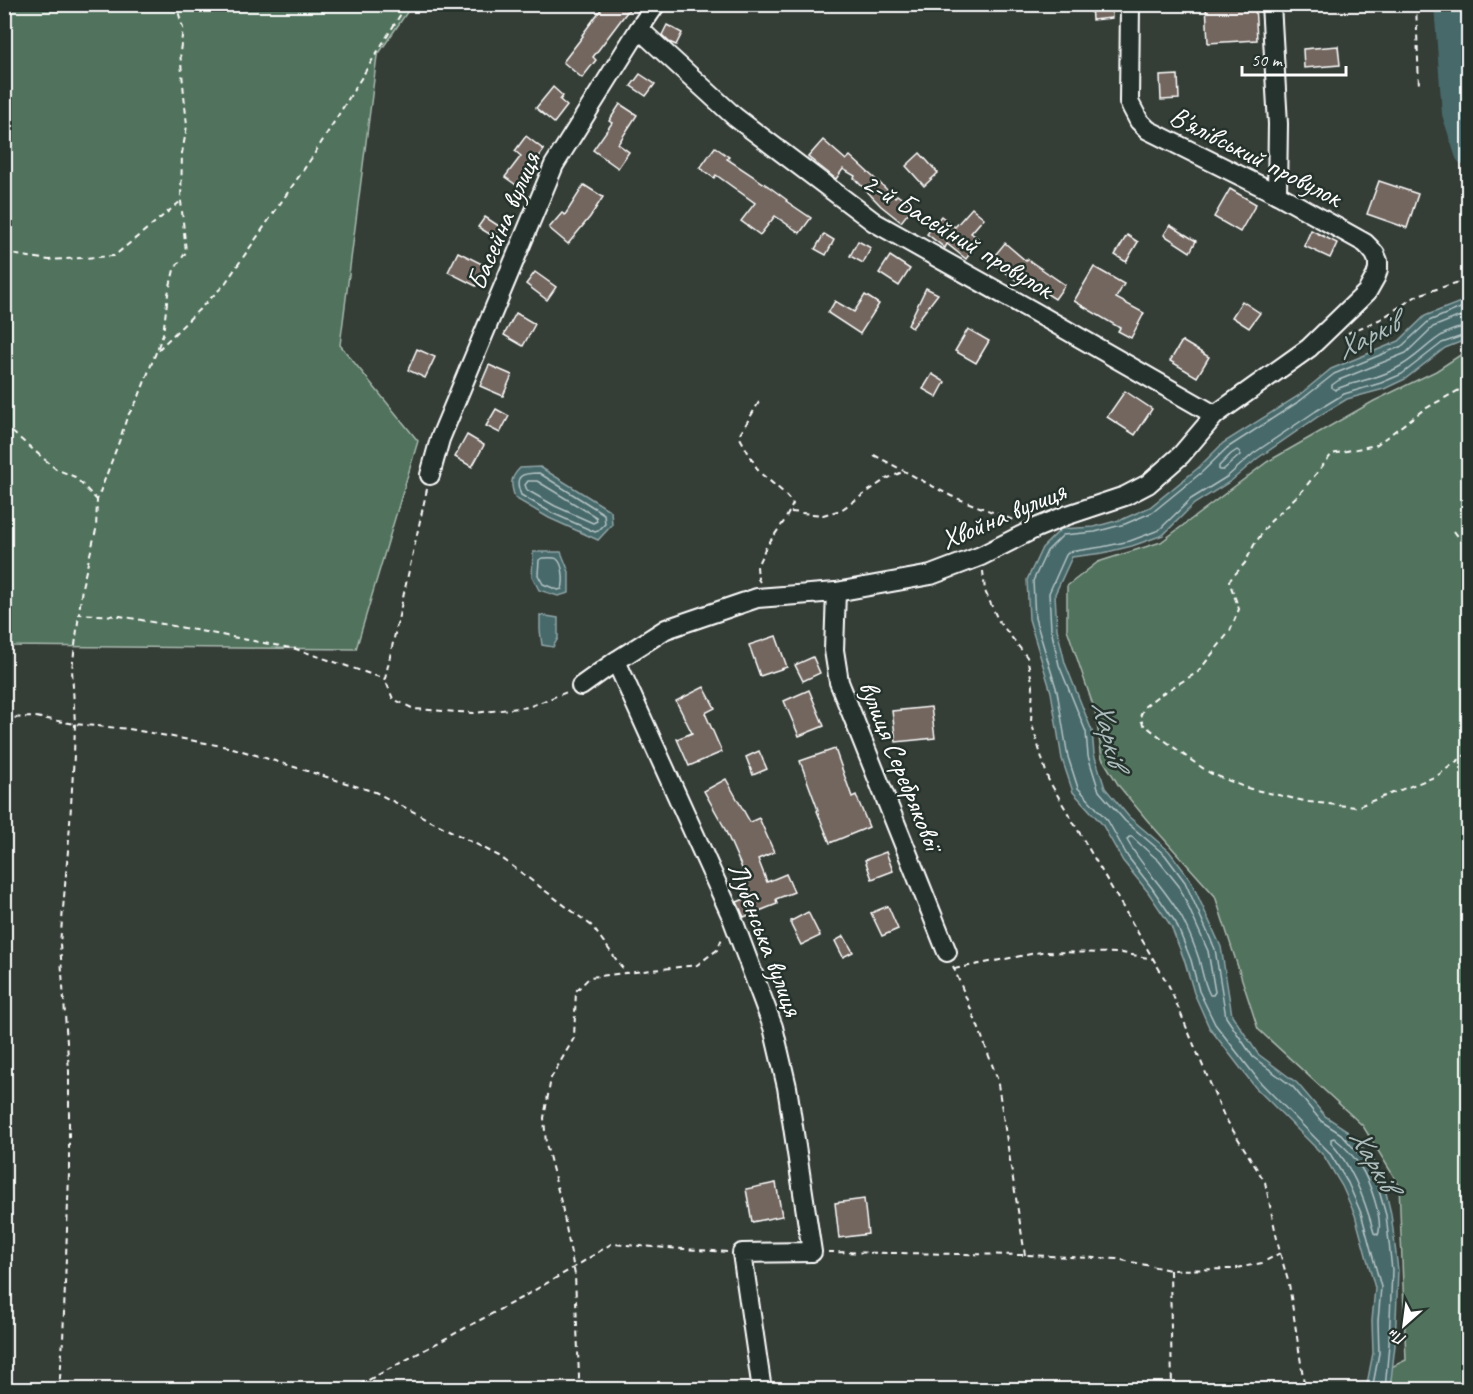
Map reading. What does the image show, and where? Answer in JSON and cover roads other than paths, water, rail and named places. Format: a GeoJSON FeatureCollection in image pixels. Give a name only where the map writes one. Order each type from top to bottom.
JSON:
{"type":"FeatureCollection","features":[{"type":"Feature","properties":{"kind":"street","name":"Басейна вулиця"},"geometry":{"type":"LineString","coordinates":[[430,474],[440,439],[554,165],[656,4]]}},
{"type":"Feature","properties":{"kind":"street","name":"В'ялівський провулок"},"geometry":{"type":"LineString","coordinates":[[1130,4],[1129,102],[1139,121],[1148,130],[1277,194],[1365,243],[1375,254],[1378,269]]}},
{"type":"Feature","properties":{"kind":"street"},"geometry":{"type":"LineString","coordinates":[[1271,4],[1278,124],[1277,194]]}},
{"type":"Feature","properties":{"kind":"street","name":"2-й Басейний провулок"},"geometry":{"type":"LineString","coordinates":[[639,28],[735,117],[874,222],[1215,415]]}},
{"type":"Feature","properties":{"kind":"street","name":"Хвойна вулиця"},"geometry":{"type":"LineString","coordinates":[[581,686],[666,629],[757,598],[836,592],[932,575],[981,556],[1036,528],[1125,496],[1148,484],[1181,455],[1215,415],[1309,348],[1367,292],[1378,269]]}},
{"type":"Feature","properties":{"kind":"street","name":"вулиця Серебрякової"},"geometry":{"type":"LineString","coordinates":[[836,592],[834,650],[839,682],[947,952]]}},
{"type":"Feature","properties":{"kind":"street","name":"Лубeнська вулиця"},"geometry":{"type":"LineString","coordinates":[[616,661],[731,915],[773,1027],[787,1087],[812,1252],[742,1253],[762,1389]]}},
{"type":"Feature","properties":{"kind":"water"},"geometry":{"type":"Polygon","coordinates":[[[1468,299],[1468,339],[1445,348],[1405,379],[1384,389],[1347,399],[1319,416],[1258,458],[1231,481],[1194,504],[1163,535],[1132,546],[1072,557],[1055,594],[1057,629],[1065,663],[1092,731],[1094,754],[1105,788],[1129,817],[1169,851],[1190,879],[1221,947],[1232,1015],[1258,1054],[1297,1083],[1325,1116],[1345,1129],[1371,1158],[1384,1184],[1391,1214],[1398,1270],[1395,1345],[1390,1389],[1366,1389],[1373,1353],[1372,1321],[1375,1288],[1355,1215],[1342,1186],[1324,1156],[1255,1087],[1209,1027],[1194,993],[1171,926],[1123,861],[1102,824],[1073,792],[1062,759],[1051,692],[1029,619],[1027,580],[1042,548],[1061,529],[1094,527],[1123,519],[1150,507],[1198,468],[1223,443],[1298,396],[1331,369],[1399,341],[1425,316],[1468,299]]]}},
{"type":"Feature","properties":{"kind":"water"},"geometry":{"type":"Polygon","coordinates":[[[540,467],[611,511],[612,525],[598,540],[549,518],[515,498],[512,482],[516,472],[520,468],[540,467]]]}},
{"type":"Feature","properties":{"kind":"water"},"geometry":{"type":"Polygon","coordinates":[[[533,552],[561,552],[569,572],[569,593],[558,596],[539,590],[532,576],[533,552]]]}},
{"type":"Feature","properties":{"kind":"water"},"geometry":{"type":"Polygon","coordinates":[[[540,615],[558,618],[558,638],[553,647],[542,645],[540,615]]]}},
{"type":"Feature","properties":{"kind":"waterway"},"geometry":{"type":"LineString","coordinates":[[1447,4],[1455,113],[1468,153]]}},
{"type":"Feature","properties":{"kind":"water label","name":"Харків"},"geometry":{"type":"Point","coordinates":[1367,336]}},
{"type":"Feature","properties":{"kind":"water label","name":"Харків"},"geometry":{"type":"Point","coordinates":[1110,733]}},
{"type":"Feature","properties":{"kind":"water label","name":"Харків"},"geometry":{"type":"Point","coordinates":[1374,1159]}}]}
